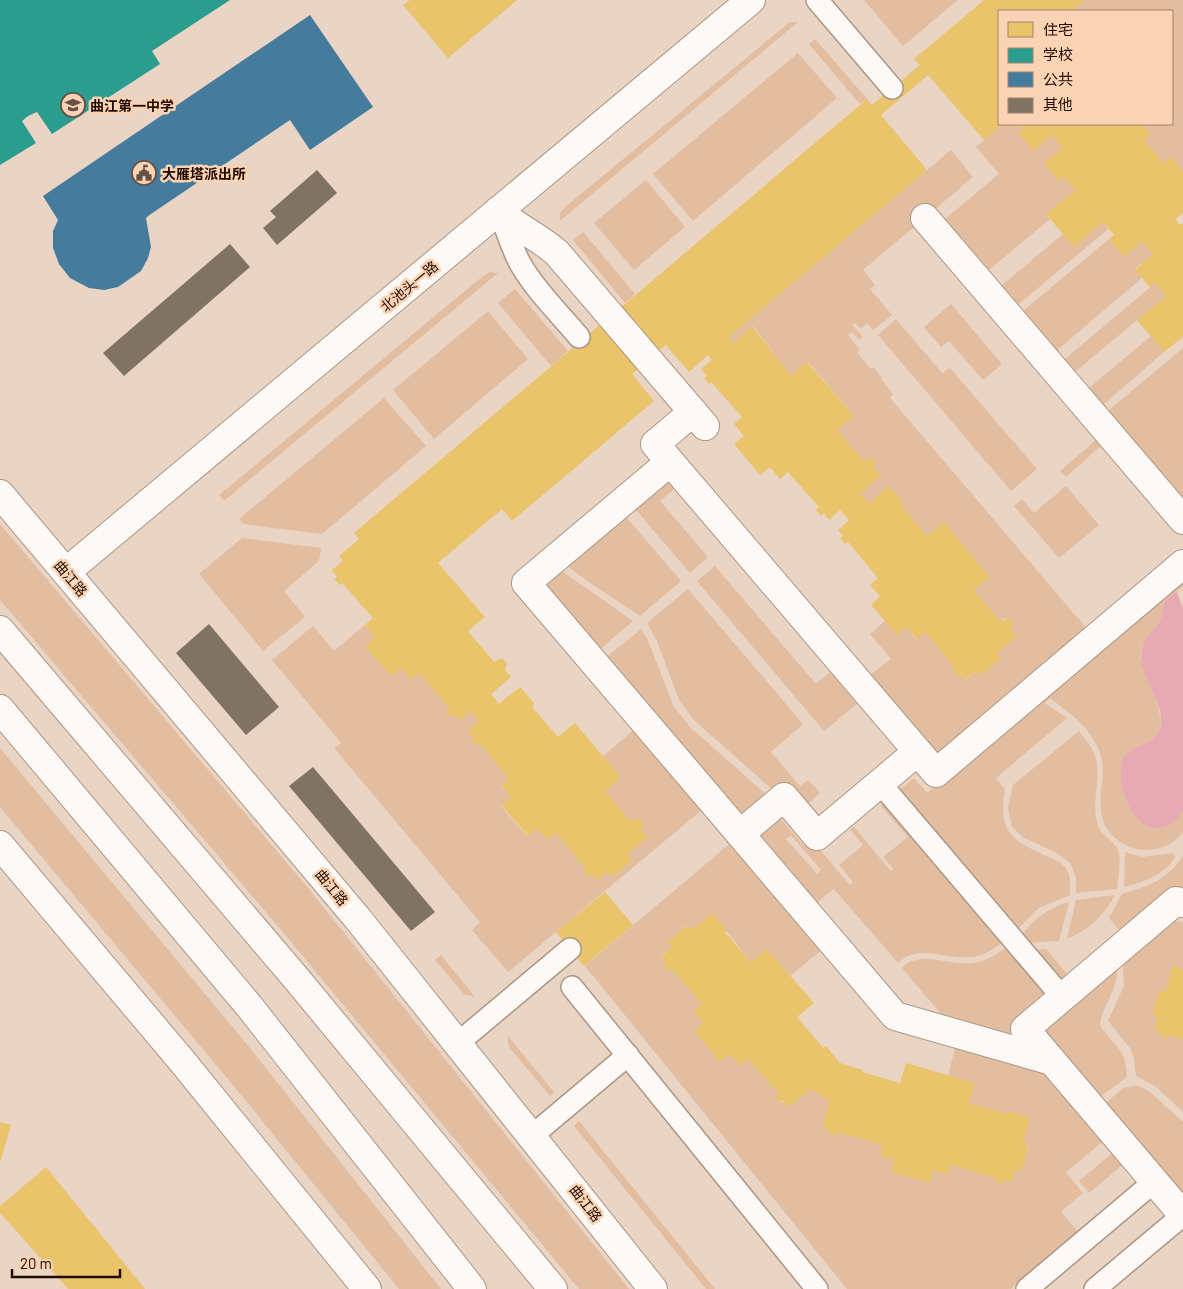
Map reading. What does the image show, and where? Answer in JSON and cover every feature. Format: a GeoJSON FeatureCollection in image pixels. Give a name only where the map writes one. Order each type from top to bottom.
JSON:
{"type":"FeatureCollection","features":[{"type":"Feature","properties":{"kind":"main road","name":"北池头一路"},"geometry":{"type":"LineString","coordinates":[[66,572],[751,0]]}},
{"type":"Feature","properties":{"kind":"main road"},"geometry":{"type":"LineString","coordinates":[[498,211],[511,223],[544,242],[557,253],[699,419],[655,444],[936,773],[1183,564]]}},
{"type":"Feature","properties":{"kind":"main road"},"geometry":{"type":"LineString","coordinates":[[925,218],[1183,520]]}},
{"type":"Feature","properties":{"kind":"main road"},"geometry":{"type":"LineString","coordinates":[[670,462],[526,583],[895,1016],[1052,1061]]}},
{"type":"Feature","properties":{"kind":"main road","name":"曲江路"},"geometry":{"type":"LineString","coordinates":[[0,494],[278,822],[533,1136],[654,1289]]}},
{"type":"Feature","properties":{"kind":"main road"},"geometry":{"type":"LineString","coordinates":[[0,630],[295,977],[553,1289]]}},
{"type":"Feature","properties":{"kind":"main road"},"geometry":{"type":"LineString","coordinates":[[0,709],[249,1006],[472,1289]]}},
{"type":"Feature","properties":{"kind":"main road"},"geometry":{"type":"LineString","coordinates":[[740,834],[784,797],[817,836],[917,752]]}},
{"type":"Feature","properties":{"kind":"main road"},"geometry":{"type":"LineString","coordinates":[[0,845],[182,1062],[367,1289]]}},
{"type":"Feature","properties":{"kind":"main road"},"geometry":{"type":"LineString","coordinates":[[1183,903],[1176,901],[1025,1029],[1183,1215]]}},
{"type":"Feature","properties":{"kind":"lane"},"geometry":{"type":"LineString","coordinates":[[817,0],[892,88]]}},
{"type":"Feature","properties":{"kind":"lane"},"geometry":{"type":"LineString","coordinates":[[498,211],[520,262],[529,277],[579,337]]}},
{"type":"Feature","properties":{"kind":"lane"},"geometry":{"type":"LineString","coordinates":[[880,783],[1062,997]]}},
{"type":"Feature","properties":{"kind":"lane"},"geometry":{"type":"LineString","coordinates":[[458,1043],[570,949]]}},
{"type":"Feature","properties":{"kind":"lane"},"geometry":{"type":"LineString","coordinates":[[572,987],[818,1289]]}},
{"type":"Feature","properties":{"kind":"lane"},"geometry":{"type":"LineString","coordinates":[[533,1136],[628,1055]]}},
{"type":"Feature","properties":{"kind":"lane"},"geometry":{"type":"LineString","coordinates":[[1027,1289],[1155,1181]]}},
{"type":"Feature","properties":{"kind":"lane"},"geometry":{"type":"LineString","coordinates":[[1096,1289],[1183,1215]]}},
{"type":"Feature","properties":{"kind":"shaded area"},"geometry":{"type":"Polygon","coordinates":[[[864,0],[958,0],[903,46],[864,0]]]}},
{"type":"Feature","properties":{"kind":"shaded area"},"geometry":{"type":"Polygon","coordinates":[[[1085,0],[1183,0],[1183,171],[1171,157],[1164,163],[1144,140],[1151,133],[1144,125],[1173,125],[1173,10],[1073,10],[1085,0]]]}},
{"type":"Feature","properties":{"kind":"shaded area"},"geometry":{"type":"Polygon","coordinates":[[[790,22],[798,22],[560,221],[560,213],[565,207],[790,22]]]}},
{"type":"Feature","properties":{"kind":"shaded area"},"geometry":{"type":"Polygon","coordinates":[[[815,39],[867,99],[860,104],[809,44],[815,39]]]}},
{"type":"Feature","properties":{"kind":"shaded area"},"geometry":{"type":"Polygon","coordinates":[[[798,53],[837,98],[693,221],[653,174],[798,53]]]}},
{"type":"Feature","properties":{"kind":"shaded area"},"geometry":{"type":"Polygon","coordinates":[[[1002,125],[1020,125],[1024,129],[1019,133],[1033,150],[1052,135],[1062,148],[1059,181],[1064,177],[1075,190],[1046,214],[1050,219],[989,270],[945,219],[999,174],[976,147],[1002,125]]]}},
{"type":"Feature","properties":{"kind":"shaded area"},"geometry":{"type":"Polygon","coordinates":[[[951,150],[973,177],[863,270],[875,285],[870,289],[892,315],[873,330],[867,323],[861,329],[855,323],[852,325],[863,337],[859,340],[852,332],[848,335],[860,350],[857,353],[871,369],[874,367],[893,394],[890,398],[1088,630],[937,758],[868,677],[891,659],[870,634],[885,621],[897,635],[906,627],[916,639],[925,632],[955,668],[952,670],[957,676],[960,674],[966,680],[976,671],[981,676],[1001,658],[997,653],[1017,636],[1011,629],[1013,624],[1011,620],[1005,618],[1000,621],[974,590],[990,577],[944,522],[927,536],[902,506],[904,503],[889,486],[869,503],[860,493],[881,476],[874,468],[876,462],[870,457],[864,461],[837,430],[854,416],[808,362],[791,376],[753,326],[733,343],[728,338],[951,150]]]}},
{"type":"Feature","properties":{"kind":"shaded area"},"geometry":{"type":"Polygon","coordinates":[[[646,180],[685,227],[634,270],[594,223],[646,180]]]}},
{"type":"Feature","properties":{"kind":"shaded area"},"geometry":{"type":"Polygon","coordinates":[[[1103,222],[1108,229],[1018,305],[1001,286],[1063,234],[1074,246],[1103,222]]]}},
{"type":"Feature","properties":{"kind":"shaded area"},"geometry":{"type":"Polygon","coordinates":[[[583,232],[635,294],[625,303],[573,240],[583,232]]]}},
{"type":"Feature","properties":{"kind":"shaded area"},"geometry":{"type":"Polygon","coordinates":[[[1109,239],[1124,256],[1142,241],[1153,254],[1135,269],[1142,278],[1056,351],[1023,311],[1109,239]]]}},
{"type":"Feature","properties":{"kind":"shaded area"},"geometry":{"type":"Polygon","coordinates":[[[490,272],[498,273],[224,501],[219,495],[490,272]]]}},
{"type":"Feature","properties":{"kind":"shaded area"},"geometry":{"type":"Polygon","coordinates":[[[1155,283],[1166,296],[1075,372],[1064,360],[1155,283]]]}},
{"type":"Feature","properties":{"kind":"shaded area"},"geometry":{"type":"Polygon","coordinates":[[[515,289],[568,351],[551,366],[498,303],[515,289]]]}},
{"type":"Feature","properties":{"kind":"shaded area"},"geometry":{"type":"Polygon","coordinates":[[[951,304],[1002,364],[983,380],[949,341],[941,347],[924,327],[951,304]]]}},
{"type":"Feature","properties":{"kind":"shaded area"},"geometry":{"type":"Polygon","coordinates":[[[488,311],[528,359],[434,439],[393,390],[488,311]]]}},
{"type":"Feature","properties":{"kind":"shaded area"},"geometry":{"type":"Polygon","coordinates":[[[896,319],[942,373],[950,368],[1037,469],[1011,491],[878,335],[896,319]]]}},
{"type":"Feature","properties":{"kind":"shaded area"},"geometry":{"type":"Polygon","coordinates":[[[1151,336],[1164,352],[1103,405],[1089,388],[1151,336]]]}},
{"type":"Feature","properties":{"kind":"shaded area"},"geometry":{"type":"Polygon","coordinates":[[[1183,348],[1183,499],[1108,411],[1183,348]]]}},
{"type":"Feature","properties":{"kind":"shaded area"},"geometry":{"type":"Polygon","coordinates":[[[384,398],[426,446],[322,534],[243,524],[239,519],[384,398]]]}},
{"type":"Feature","properties":{"kind":"shaded area"},"geometry":{"type":"Polygon","coordinates":[[[1097,439],[1102,445],[1066,477],[1060,471],[1097,439]]]}},
{"type":"Feature","properties":{"kind":"shaded area"},"geometry":{"type":"Polygon","coordinates":[[[664,476],[674,489],[660,501],[708,557],[690,573],[631,504],[664,476]]]}},
{"type":"Feature","properties":{"kind":"shaded area"},"geometry":{"type":"Polygon","coordinates":[[[1066,486],[1099,525],[1059,558],[1014,506],[1022,499],[1034,513],[1066,486]]]}},
{"type":"Feature","properties":{"kind":"shaded area"},"geometry":{"type":"Polygon","coordinates":[[[622,512],[681,581],[640,616],[562,562],[622,512]]]}},
{"type":"Feature","properties":{"kind":"shaded area"},"geometry":{"type":"Polygon","coordinates":[[[0,524],[308,888],[629,1289],[579,1289],[282,931],[0,600],[0,524]]]}},
{"type":"Feature","properties":{"kind":"shaded area"},"geometry":{"type":"Polygon","coordinates":[[[242,538],[321,548],[319,561],[284,591],[305,617],[263,651],[199,574],[242,538]]]}},
{"type":"Feature","properties":{"kind":"shaded area"},"geometry":{"type":"Polygon","coordinates":[[[715,566],[816,684],[830,672],[857,704],[824,731],[697,581],[715,566]]]}},
{"type":"Feature","properties":{"kind":"shaded area"},"geometry":{"type":"Polygon","coordinates":[[[556,567],[633,621],[598,651],[539,582],[556,567]]]}},
{"type":"Feature","properties":{"kind":"shaded area"},"geometry":{"type":"Polygon","coordinates":[[[1183,577],[1183,587],[1164,602],[1161,621],[1142,646],[1140,657],[1156,698],[1161,720],[1160,729],[1156,737],[1128,752],[1153,829],[1167,826],[1183,811],[1183,832],[1175,841],[1165,846],[1142,850],[1120,842],[1111,834],[1101,814],[1103,766],[1098,748],[1084,726],[1050,698],[1045,703],[1067,718],[996,778],[1005,789],[1003,815],[1009,832],[1015,839],[1057,861],[1066,868],[1068,871],[1070,895],[1039,908],[1015,932],[897,792],[914,778],[927,793],[1183,577]]]}},
{"type":"Feature","properties":{"kind":"shaded area"},"geometry":{"type":"Polygon","coordinates":[[[688,589],[803,724],[771,752],[800,786],[808,780],[820,793],[809,803],[817,812],[810,818],[776,793],[694,720],[679,700],[657,641],[647,623],[688,589]]]}},
{"type":"Feature","properties":{"kind":"shaded area"},"geometry":{"type":"Polygon","coordinates":[[[1177,592],[1183,609],[1183,811],[1170,824],[1158,829],[1146,826],[1136,817],[1129,805],[1123,790],[1122,763],[1129,752],[1153,739],[1160,729],[1160,709],[1143,668],[1142,648],[1159,623],[1165,601],[1177,592]]]}},
{"type":"Feature","properties":{"kind":"shaded area"},"geometry":{"type":"Polygon","coordinates":[[[365,625],[375,637],[365,646],[391,676],[401,668],[411,680],[419,673],[449,708],[447,711],[451,717],[454,714],[460,720],[471,711],[479,721],[468,730],[474,737],[471,739],[476,745],[479,743],[509,779],[501,786],[511,797],[501,806],[527,836],[537,828],[556,833],[586,869],[583,871],[588,877],[591,874],[596,880],[607,872],[612,876],[632,860],[628,854],[648,837],[641,829],[643,825],[642,820],[638,818],[630,821],[605,791],[603,756],[636,728],[704,808],[508,972],[472,930],[480,922],[334,748],[341,743],[272,660],[313,626],[334,651],[365,625]]]}},
{"type":"Feature","properties":{"kind":"shaded area"},"geometry":{"type":"Polygon","coordinates":[[[641,629],[647,638],[674,707],[690,727],[770,798],[742,821],[604,659],[641,629]]]}},
{"type":"Feature","properties":{"kind":"shaded area"},"geometry":{"type":"Polygon","coordinates":[[[1079,731],[1091,747],[1096,762],[1095,805],[1097,822],[1101,831],[1116,846],[1119,854],[1120,864],[1117,889],[1076,893],[1076,877],[1070,863],[1057,853],[1024,838],[1012,827],[1008,808],[1013,785],[1079,731]]]}},
{"type":"Feature","properties":{"kind":"shaded area"},"geometry":{"type":"Polygon","coordinates":[[[0,748],[246,1043],[441,1289],[399,1289],[242,1096],[0,807],[0,748]]]}},
{"type":"Feature","properties":{"kind":"shaded area"},"geometry":{"type":"Polygon","coordinates":[[[885,802],[913,836],[911,838],[940,872],[944,870],[1005,941],[988,952],[977,956],[956,957],[926,953],[907,957],[898,963],[834,889],[814,905],[756,837],[779,817],[804,846],[808,842],[807,835],[850,885],[853,882],[839,865],[863,845],[850,830],[854,827],[891,871],[894,869],[883,857],[908,837],[881,806],[885,802]],[[791,835],[786,839],[817,874],[821,870],[791,835]]]}},
{"type":"Feature","properties":{"kind":"shaded area"},"geometry":{"type":"Polygon","coordinates":[[[733,841],[824,948],[790,976],[751,962],[712,913],[692,930],[687,925],[668,942],[672,947],[661,956],[666,963],[664,966],[668,971],[671,969],[702,1004],[694,1011],[703,1023],[694,1031],[720,1062],[730,1054],[740,1066],[748,1059],[779,1094],[776,1097],[780,1103],[810,1089],[829,1101],[822,1128],[830,1130],[829,1134],[836,1136],[837,1132],[882,1145],[880,1156],[894,1160],[891,1172],[930,1183],[933,1171],[948,1175],[951,1165],[996,1178],[995,1182],[1002,1184],[1004,1180],[1012,1182],[1016,1169],[1022,1170],[1029,1145],[1023,1143],[1030,1118],[1008,1111],[1007,1114],[969,1103],[975,1083],[948,1075],[957,1042],[1045,1067],[1106,1139],[1066,1172],[1083,1193],[1061,1212],[1078,1232],[1011,1289],[847,1289],[585,966],[733,841]]]}},
{"type":"Feature","properties":{"kind":"shaded area"},"geometry":{"type":"Polygon","coordinates":[[[1125,852],[1142,857],[1173,853],[1175,856],[1171,863],[1160,873],[1124,887],[1125,852]]]}},
{"type":"Feature","properties":{"kind":"shaded area"},"geometry":{"type":"Polygon","coordinates":[[[1183,855],[1183,891],[1123,935],[1109,918],[1122,894],[1157,881],[1171,870],[1183,855]]]}},
{"type":"Feature","properties":{"kind":"shaded area"},"geometry":{"type":"Polygon","coordinates":[[[1115,895],[1106,910],[1095,922],[1067,939],[1076,900],[1115,895]]]}},
{"type":"Feature","properties":{"kind":"shaded area"},"geometry":{"type":"Polygon","coordinates":[[[1069,902],[1059,941],[1025,943],[1020,937],[1042,915],[1054,907],[1069,902]]]}},
{"type":"Feature","properties":{"kind":"shaded area"},"geometry":{"type":"Polygon","coordinates":[[[1172,920],[1183,923],[1183,969],[1173,966],[1165,992],[1159,990],[1152,1015],[1158,1017],[1154,1030],[1162,1033],[1161,1037],[1168,1039],[1169,1035],[1183,1039],[1183,1112],[1155,1086],[1136,1076],[1134,1058],[1130,1048],[1108,1021],[1124,986],[1123,960],[1172,920]]]}},
{"type":"Feature","properties":{"kind":"shaded area"},"geometry":{"type":"Polygon","coordinates":[[[1009,946],[1051,996],[1026,1044],[948,1022],[902,968],[910,962],[927,959],[965,964],[979,962],[988,959],[1009,946]]]}},
{"type":"Feature","properties":{"kind":"shaded area"},"geometry":{"type":"Polygon","coordinates":[[[1046,949],[1072,980],[1062,987],[1031,950],[1046,949]]]}},
{"type":"Feature","properties":{"kind":"shaded area"},"geometry":{"type":"Polygon","coordinates":[[[441,955],[475,997],[464,994],[435,960],[441,955]]]}},
{"type":"Feature","properties":{"kind":"shaded area"},"geometry":{"type":"Polygon","coordinates":[[[1117,966],[1113,990],[1100,1025],[1122,1053],[1127,1077],[1100,1097],[1042,1029],[1117,966]]]}},
{"type":"Feature","properties":{"kind":"shaded area"},"geometry":{"type":"Polygon","coordinates":[[[507,1035],[554,1092],[550,1096],[509,1047],[507,1035]]]}},
{"type":"Feature","properties":{"kind":"shaded area"},"geometry":{"type":"Polygon","coordinates":[[[1137,1085],[1151,1093],[1183,1122],[1183,1203],[1106,1103],[1123,1088],[1137,1085]]]}},
{"type":"Feature","properties":{"kind":"shaded area"},"geometry":{"type":"Polygon","coordinates":[[[579,1121],[715,1289],[706,1289],[574,1126],[579,1121]]]}},
{"type":"Feature","properties":{"kind":"shaded area"},"geometry":{"type":"Polygon","coordinates":[[[1116,1150],[1126,1162],[1089,1193],[1079,1181],[1116,1150]]]}},
{"type":"Feature","properties":{"kind":"building: 住宅"},"geometry":{"type":"Polygon","coordinates":[[[410,0],[517,0],[448,58],[403,5],[410,0]]]}},
{"type":"Feature","properties":{"kind":"building: 住宅"},"geometry":{"type":"Polygon","coordinates":[[[984,0],[1085,0],[1073,10],[998,10],[998,125],[1002,125],[984,140],[928,75],[881,115],[927,170],[728,338],[733,343],[752,326],[791,376],[807,362],[854,416],[837,430],[864,461],[870,457],[876,462],[874,468],[881,476],[860,493],[869,503],[889,486],[904,503],[902,506],[927,536],[944,522],[990,577],[974,590],[1000,621],[1010,618],[1013,624],[1011,629],[1017,636],[997,653],[1001,658],[981,676],[976,671],[965,680],[960,674],[957,676],[952,670],[955,668],[925,632],[917,639],[906,627],[897,635],[871,605],[880,596],[870,585],[878,578],[848,542],[845,544],[840,538],[843,536],[838,530],[849,520],[840,510],[829,520],[824,513],[821,516],[816,510],[819,507],[788,472],[780,479],[770,467],[760,475],[734,444],[744,436],[734,424],[742,417],[711,382],[709,384],[704,378],[707,376],[701,369],[712,360],[708,355],[689,372],[666,345],[632,374],[654,401],[512,521],[502,509],[438,563],[485,617],[468,631],[494,662],[501,658],[507,663],[505,670],[511,677],[491,694],[499,704],[520,687],[535,704],[532,707],[558,737],[575,723],[621,778],[605,791],[630,821],[638,818],[642,820],[643,825],[641,829],[648,837],[628,854],[632,860],[612,877],[607,872],[597,880],[591,874],[588,877],[583,871],[586,869],[556,833],[547,840],[537,828],[528,836],[501,805],[511,797],[501,785],[509,779],[479,743],[476,745],[471,739],[474,737],[468,730],[479,721],[471,711],[460,720],[454,714],[452,717],[446,711],[449,708],[419,673],[411,680],[401,668],[391,676],[365,646],[375,637],[365,625],[373,618],[342,583],[340,585],[334,579],[337,577],[332,570],[343,561],[339,556],[359,539],[354,533],[867,99],[872,105],[920,65],[914,59],[984,0]]]}},
{"type":"Feature","properties":{"kind":"building: 住宅"},"geometry":{"type":"Polygon","coordinates":[[[1020,125],[1144,125],[1151,134],[1144,140],[1164,163],[1171,157],[1183,171],[1183,213],[1175,219],[1180,225],[1183,223],[1183,337],[1164,352],[1137,320],[1166,296],[1155,283],[1150,287],[1135,270],[1153,254],[1142,241],[1124,257],[1109,239],[1114,235],[1103,222],[1074,247],[1046,214],[1075,190],[1064,177],[1059,181],[1044,163],[1062,148],[1052,135],[1033,151],[1018,133],[1024,129],[1020,125]]]}},
{"type":"Feature","properties":{"kind":"building: 住宅"},"geometry":{"type":"Polygon","coordinates":[[[605,892],[633,925],[584,966],[556,932],[605,892]]]}},
{"type":"Feature","properties":{"kind":"building: 住宅"},"geometry":{"type":"Polygon","coordinates":[[[712,913],[727,930],[725,932],[751,962],[767,949],[814,1003],[797,1017],[823,1048],[826,1046],[840,1063],[863,1070],[862,1072],[900,1083],[906,1063],[975,1083],[969,1103],[1007,1114],[1008,1111],[1030,1118],[1023,1143],[1029,1145],[1022,1170],[1016,1169],[1012,1182],[1004,1180],[1003,1184],[995,1182],[996,1178],[951,1165],[948,1175],[933,1171],[930,1183],[891,1172],[894,1160],[880,1156],[882,1145],[837,1132],[836,1136],[829,1134],[830,1130],[822,1128],[829,1101],[820,1095],[810,1089],[789,1107],[783,1100],[780,1103],[775,1097],[779,1094],[748,1059],[740,1066],[730,1054],[720,1062],[694,1031],[703,1023],[693,1011],[702,1004],[671,969],[668,971],[663,965],[666,963],[661,957],[672,947],[667,942],[688,925],[692,930],[712,913]]]}},
{"type":"Feature","properties":{"kind":"building: 住宅"},"geometry":{"type":"Polygon","coordinates":[[[1173,966],[1183,969],[1183,1039],[1169,1035],[1168,1039],[1161,1037],[1162,1033],[1154,1030],[1158,1017],[1152,1015],[1159,990],[1165,992],[1173,966]]]}},
{"type":"Feature","properties":{"kind":"building: 住宅"},"geometry":{"type":"Polygon","coordinates":[[[0,1122],[11,1125],[1,1160],[0,1160],[0,1122]]]}},
{"type":"Feature","properties":{"kind":"building: 住宅"},"geometry":{"type":"Polygon","coordinates":[[[46,1167],[145,1289],[68,1289],[0,1213],[0,1206],[46,1167]]]}},
{"type":"Feature","properties":{"kind":"building: 学校","name":"曲江第一中学"},"geometry":{"type":"Polygon","coordinates":[[[0,0],[230,0],[152,51],[160,64],[52,134],[37,112],[28,116],[22,121],[36,143],[0,165],[0,0]]]}},
{"type":"Feature","properties":{"kind":"building: 公共","name":"大雁塔派出所"},"geometry":{"type":"Polygon","coordinates":[[[310,15],[373,107],[310,150],[290,120],[148,216],[146,218],[151,247],[148,258],[141,271],[118,287],[104,290],[89,288],[70,278],[59,264],[53,248],[53,231],[58,220],[43,196],[310,15]]]}},
{"type":"Feature","properties":{"kind":"building: 其他"},"geometry":{"type":"Polygon","coordinates":[[[317,170],[337,193],[277,245],[263,228],[276,217],[270,211],[317,170]]]}},
{"type":"Feature","properties":{"kind":"building: 其他"},"geometry":{"type":"Polygon","coordinates":[[[230,244],[250,267],[124,376],[103,353],[230,244]]]}},
{"type":"Feature","properties":{"kind":"building: 其他"},"geometry":{"type":"Polygon","coordinates":[[[209,624],[279,707],[246,735],[176,653],[209,624]]]}},
{"type":"Feature","properties":{"kind":"building: 其他"},"geometry":{"type":"Polygon","coordinates":[[[313,767],[435,912],[411,931],[289,786],[313,767]]]}},
{"type":"Feature","properties":{"kind":"place","name":"曲江第一中学"},"geometry":{"type":"Point","coordinates":[73,105]}},
{"type":"Feature","properties":{"kind":"place","name":"大雁塔派出所"},"geometry":{"type":"Point","coordinates":[144,173]}}]}
